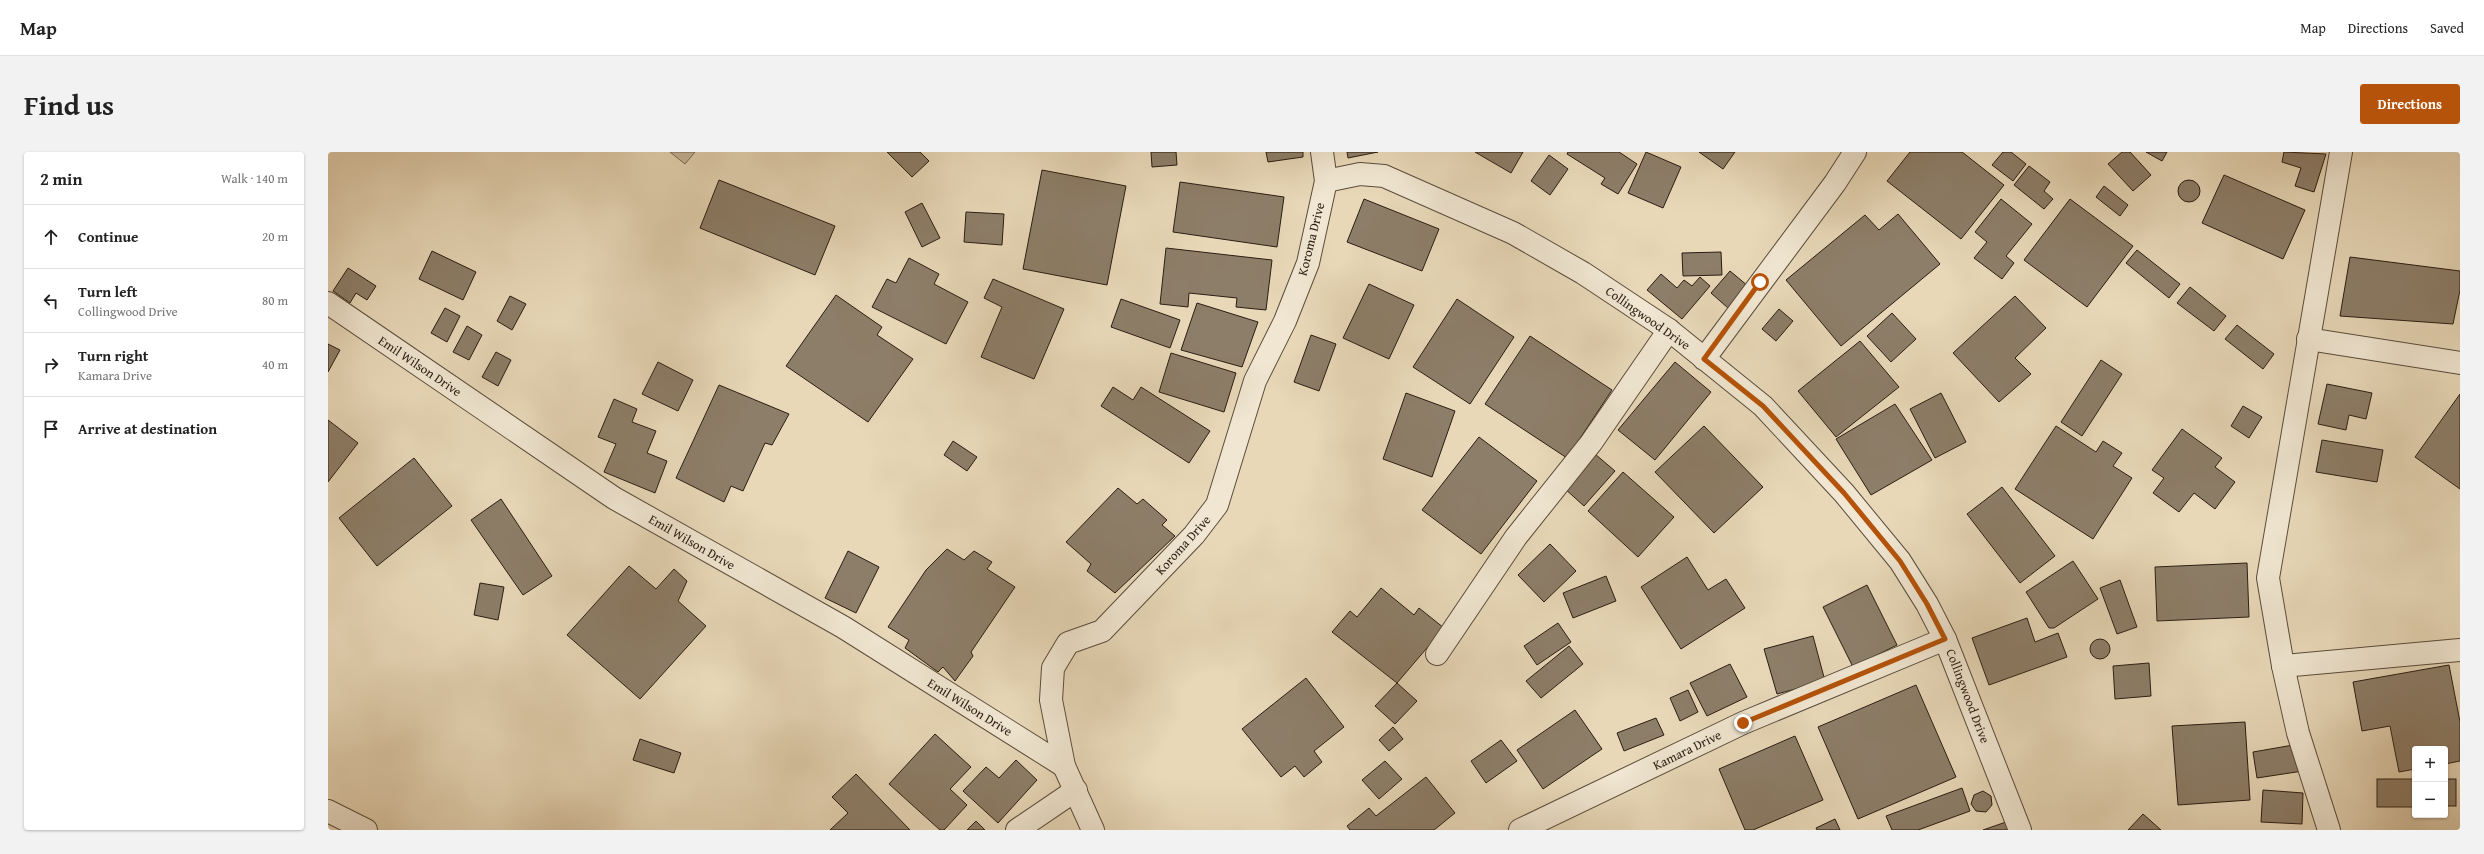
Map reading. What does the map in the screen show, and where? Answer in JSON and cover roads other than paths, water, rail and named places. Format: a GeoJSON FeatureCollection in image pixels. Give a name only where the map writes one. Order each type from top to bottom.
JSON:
{"type":"FeatureCollection","features":[{"type":"Feature","properties":{"kind":"street","name":"Koroma Drive"},"geometry":{"type":"LineString","coordinates":[[1093,830],[1064,766],[1051,700],[1053,668],[1068,643],[1102,631],[1194,535],[1217,505],[1255,381],[1285,321],[1308,263],[1326,181],[1322,152]]}},
{"type":"Feature","properties":{"kind":"street"},"geometry":{"type":"LineString","coordinates":[[1704,359],[1835,183],[1855,152]]}},
{"type":"Feature","properties":{"kind":"street"},"geometry":{"type":"LineString","coordinates":[[2329,830],[2298,733],[2283,666],[2268,578],[2341,152]]}},
{"type":"Feature","properties":{"kind":"street","name":"Collingwood Drive"},"geometry":{"type":"LineString","coordinates":[[1326,181],[1360,174],[1384,176],[1513,234],[1583,273],[1668,330],[1763,406],[1844,493],[1900,561],[1927,604],[1945,639],[2020,830]]}},
{"type":"Feature","properties":{"kind":"street","name":"Emil Wilson Drive"},"geometry":{"type":"LineString","coordinates":[[328,303],[614,498],[843,627],[1064,766]]}},
{"type":"Feature","properties":{"kind":"street"},"geometry":{"type":"LineString","coordinates":[[1437,654],[1516,537],[1591,443],[1668,330]]}},
{"type":"Feature","properties":{"kind":"street"},"geometry":{"type":"LineString","coordinates":[[2308,340],[2460,363]]}},
{"type":"Feature","properties":{"kind":"street","name":"Kamara Drive"},"geometry":{"type":"LineString","coordinates":[[1520,830],[1743,723],[1945,639]]}},
{"type":"Feature","properties":{"kind":"street"},"geometry":{"type":"LineString","coordinates":[[2283,666],[2460,650]]}},
{"type":"Feature","properties":{"kind":"street"},"geometry":{"type":"LineString","coordinates":[[1017,830],[1076,790]]}},
{"type":"Feature","properties":{"kind":"street"},"geometry":{"type":"LineString","coordinates":[[328,811],[366,830]]}}]}
